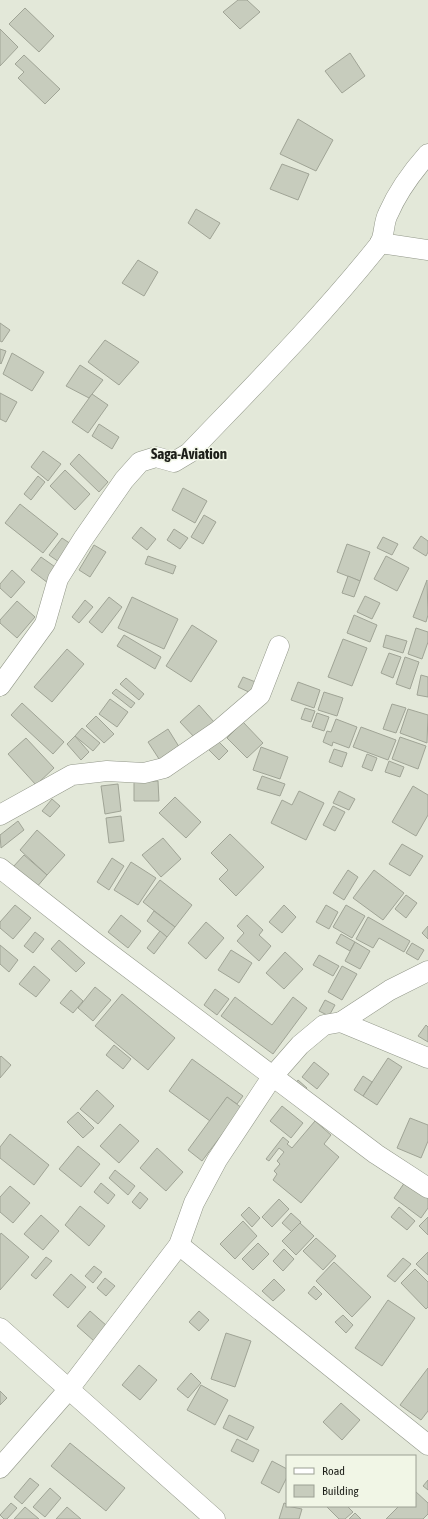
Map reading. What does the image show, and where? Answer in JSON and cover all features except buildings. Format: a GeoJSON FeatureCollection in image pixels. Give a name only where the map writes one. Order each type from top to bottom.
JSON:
{"type":"FeatureCollection","features":[{"type":"Feature","properties":{"kind":"street"},"geometry":{"type":"LineString","coordinates":[[0,686],[45,624],[58,579],[83,539],[124,480],[140,462],[156,458],[174,462],[189,453],[289,348],[380,243],[387,216],[394,200],[411,173],[428,154]]}},
{"type":"Feature","properties":{"kind":"street"},"geometry":{"type":"LineString","coordinates":[[380,243],[428,250]]}},
{"type":"Feature","properties":{"kind":"street"},"geometry":{"type":"LineString","coordinates":[[0,815],[72,776],[107,771],[144,773],[164,768],[218,731],[260,695],[279,646]]}},
{"type":"Feature","properties":{"kind":"street"},"geometry":{"type":"LineString","coordinates":[[0,868],[93,941],[376,1154],[428,1188]]}},
{"type":"Feature","properties":{"kind":"street"},"geometry":{"type":"LineString","coordinates":[[0,1468],[69,1389],[179,1245],[194,1203],[217,1160],[272,1076],[300,1045],[324,1025],[341,1022],[390,990],[428,971]]}},
{"type":"Feature","properties":{"kind":"street"},"geometry":{"type":"LineString","coordinates":[[341,1022],[428,1058]]}},
{"type":"Feature","properties":{"kind":"street"},"geometry":{"type":"LineString","coordinates":[[179,1245],[426,1438]]}},
{"type":"Feature","properties":{"kind":"street"},"geometry":{"type":"LineString","coordinates":[[0,1328],[215,1519]]}},
{"type":"Feature","properties":{"kind":"district","name":"Saga-Aviation"},"geometry":{"type":"Point","coordinates":[189,453]}}]}
